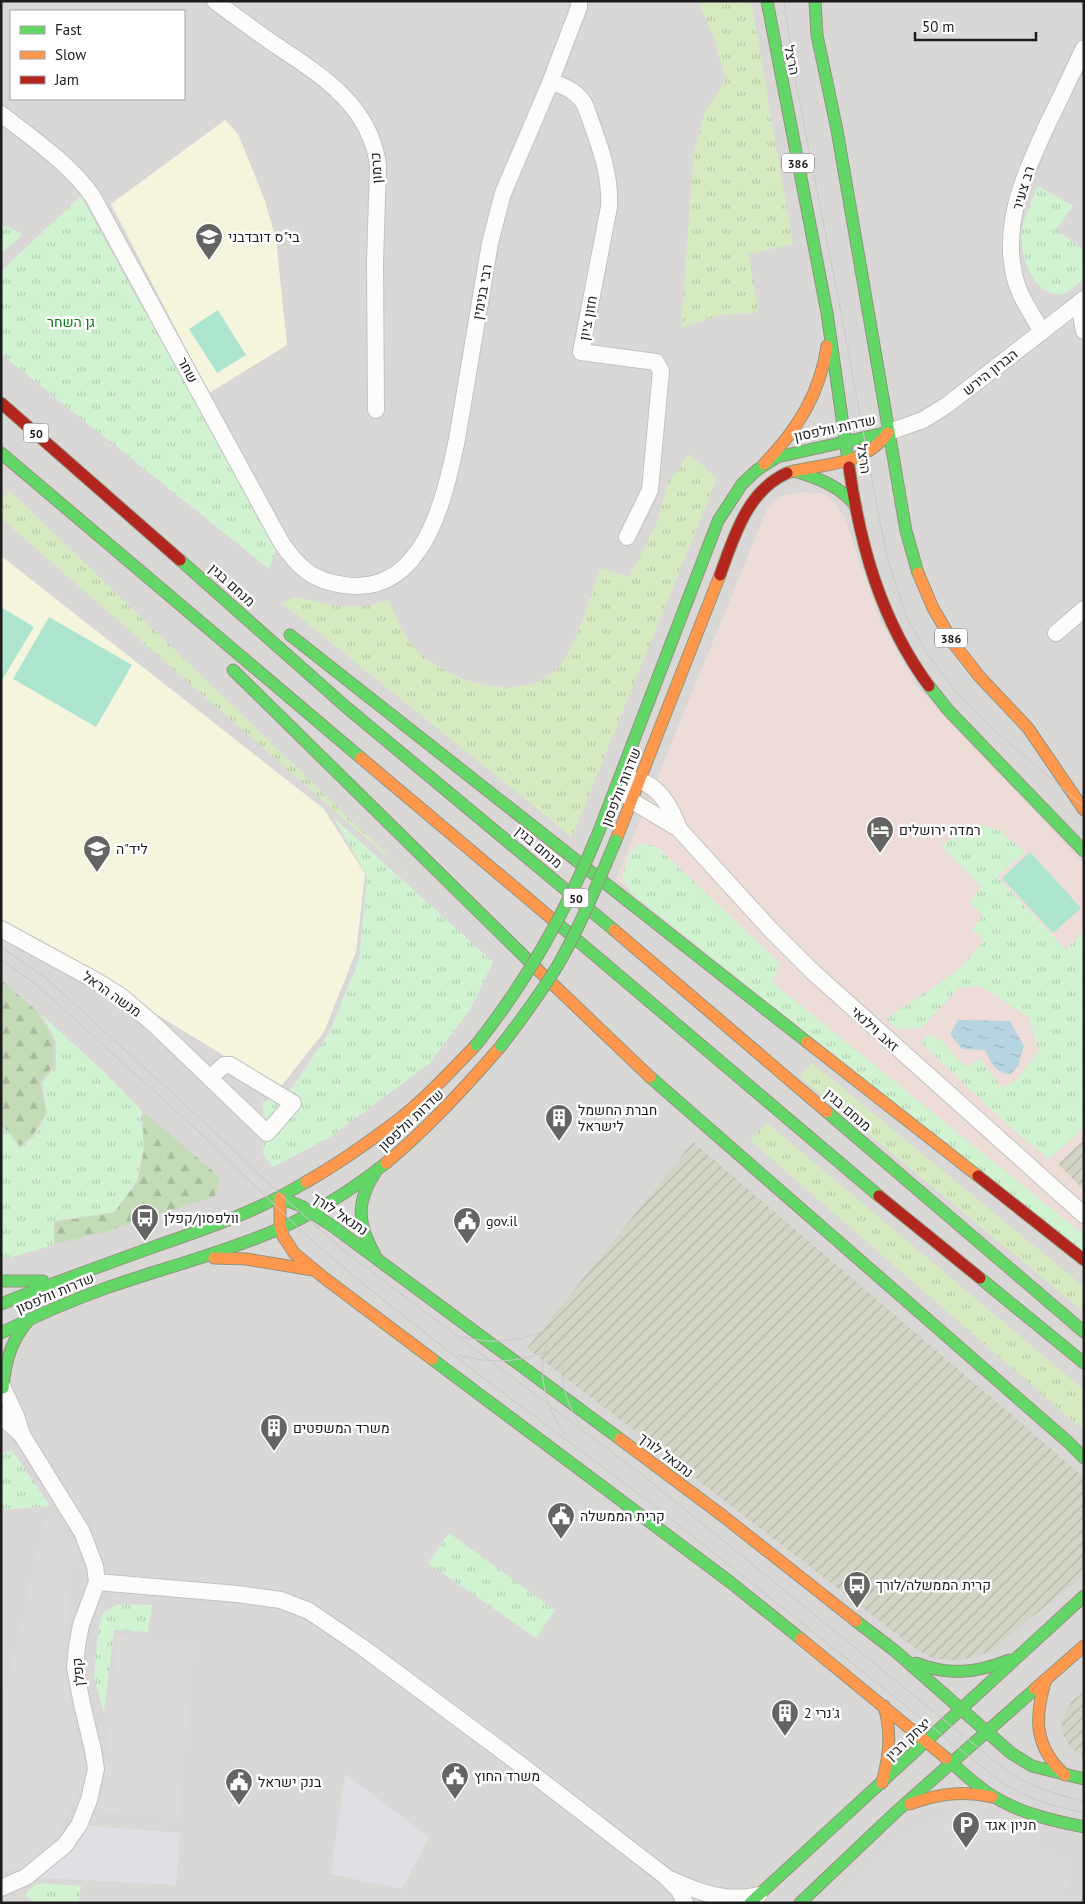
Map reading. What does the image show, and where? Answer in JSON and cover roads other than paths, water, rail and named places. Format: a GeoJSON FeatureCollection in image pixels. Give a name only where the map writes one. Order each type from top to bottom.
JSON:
{"type":"FeatureCollection","features":[{"type":"Feature","properties":{"kind":"main road","name":"הרצל"},"geometry":{"type":"LineString","coordinates":[[767,1],[829,325],[856,506],[866,552],[882,601],[905,649],[917,669],[949,711],[1084,852]]}},
{"type":"Feature","properties":{"kind":"main road","name":"הרצל"},"geometry":{"type":"LineString","coordinates":[[815,1],[817,35],[838,139],[911,553],[927,596],[965,659],[1028,727],[1084,810]]}},
{"type":"Feature","properties":{"kind":"main road"},"geometry":{"type":"LineString","coordinates":[[764,464],[795,428],[811,402],[822,373],[827,352],[829,325]]}},
{"type":"Feature","properties":{"kind":"main road","name":"מנחם בגין"},"geometry":{"type":"LineString","coordinates":[[1,403],[346,707],[545,871],[1084,1332]]}},
{"type":"Feature","properties":{"kind":"main road","name":"שדרות וולפסון"},"geometry":{"type":"LineString","coordinates":[[1,1304],[60,1280],[246,1214],[280,1198],[334,1165],[399,1119],[440,1082],[476,1045],[514,997],[548,943],[578,884],[718,521],[737,490],[748,476],[777,457],[791,452],[889,432]]}},
{"type":"Feature","properties":{"kind":"main road","name":"שדרות וולפסון"},"geometry":{"type":"LineString","coordinates":[[1,1333],[29,1319],[105,1288],[186,1262],[280,1228],[313,1212],[380,1169],[433,1122],[501,1046],[558,966],[582,918],[616,840],[743,518],[752,502],[762,488],[781,475],[849,460],[873,450],[889,432]]}},
{"type":"Feature","properties":{"kind":"main road","name":"50"},"geometry":{"type":"LineString","coordinates":[[1,453],[774,1106],[1084,1363]]}},
{"type":"Feature","properties":{"kind":"main road"},"geometry":{"type":"LineString","coordinates":[[70,463],[219,579]]}},
{"type":"Feature","properties":{"kind":"main road"},"geometry":{"type":"LineString","coordinates":[[794,471],[836,487],[849,497],[856,506]]}},
{"type":"Feature","properties":{"kind":"main road"},"geometry":{"type":"LineString","coordinates":[[69,510],[190,629]]}},
{"type":"Feature","properties":{"kind":"main road"},"geometry":{"type":"LineString","coordinates":[[282,628],[1084,1260]]}},
{"type":"Feature","properties":{"kind":"main road"},"geometry":{"type":"LineString","coordinates":[[226,664],[589,1020],[656,1082],[1084,1458]]}},
{"type":"Feature","properties":{"kind":"main road"},"geometry":{"type":"LineString","coordinates":[[378,1259],[368,1244],[363,1231],[360,1205],[364,1191],[380,1169]]}},
{"type":"Feature","properties":{"kind":"main road"},"geometry":{"type":"LineString","coordinates":[[280,1198],[280,1228],[283,1236],[295,1254],[314,1270],[723,1577],[884,1706],[951,1763],[997,1798],[1040,1818],[1084,1827]]}},
{"type":"Feature","properties":{"kind":"main road","name":"נתנאל לורך"},"geometry":{"type":"LineString","coordinates":[[280,1198],[313,1212],[723,1516],[895,1651],[1020,1759],[1032,1766],[1084,1779]]}},
{"type":"Feature","properties":{"kind":"main road"},"geometry":{"type":"LineString","coordinates":[[186,1262],[198,1259],[226,1258],[314,1270]]}},
{"type":"Feature","properties":{"kind":"main road"},"geometry":{"type":"LineString","coordinates":[[1,1281],[60,1280]]}},
{"type":"Feature","properties":{"kind":"main road"},"geometry":{"type":"LineString","coordinates":[[2,1386],[11,1346],[29,1319]]}},
{"type":"Feature","properties":{"kind":"main road"},"geometry":{"type":"LineString","coordinates":[[1068,1442],[1084,1451]]}},
{"type":"Feature","properties":{"kind":"main road","name":"יצחק רבין"},"geometry":{"type":"LineString","coordinates":[[755,1899],[1084,1596]]}},
{"type":"Feature","properties":{"kind":"main road"},"geometry":{"type":"LineString","coordinates":[[800,1903],[897,1811],[1084,1646]]}},
{"type":"Feature","properties":{"kind":"main road"},"geometry":{"type":"LineString","coordinates":[[895,1651],[925,1667],[948,1673],[982,1670],[1020,1655]]}},
{"type":"Feature","properties":{"kind":"main road"},"geometry":{"type":"LineString","coordinates":[[1046,1679],[1039,1702],[1038,1722],[1040,1738],[1050,1762],[1065,1775]]}},
{"type":"Feature","properties":{"kind":"main road"},"geometry":{"type":"LineString","coordinates":[[882,1783],[888,1761],[890,1738],[884,1706]]}},
{"type":"Feature","properties":{"kind":"main road"},"geometry":{"type":"LineString","coordinates":[[897,1811],[921,1800],[949,1792],[973,1792],[997,1798]]}},
{"type":"Feature","properties":{"kind":"street","name":"כרמון"},"geometry":{"type":"LineString","coordinates":[[215,1],[323,78],[345,98],[360,116],[370,134],[376,151],[378,165],[375,263],[376,410]]}},
{"type":"Feature","properties":{"kind":"street","name":"רבי בנימין"},"geometry":{"type":"LineString","coordinates":[[390,579],[399,573],[417,552],[427,537],[439,511],[457,439],[490,243],[497,217],[507,184],[551,81],[579,7],[579,1]]}},
{"type":"Feature","properties":{"kind":"street","name":"רב צעיר"},"geometry":{"type":"LineString","coordinates":[[1042,332],[1020,293],[1014,275],[1011,255],[1015,205],[1025,173],[1084,48]]}},
{"type":"Feature","properties":{"kind":"street","name":"חזון ציון"},"geometry":{"type":"LineString","coordinates":[[551,81],[568,88],[580,96],[586,105],[607,172],[610,190],[609,207],[581,352],[656,362],[661,371],[650,490],[627,537]]}},
{"type":"Feature","properties":{"kind":"street","name":"שחר"},"geometry":{"type":"LineString","coordinates":[[1,114],[68,169],[93,197],[280,542],[297,565],[313,576],[345,586],[369,585],[390,579]]}},
{"type":"Feature","properties":{"kind":"street","name":"הברון הירש"},"geometry":{"type":"LineString","coordinates":[[889,432],[908,427],[936,413],[1081,301]]}},
{"type":"Feature","properties":{"kind":"street"},"geometry":{"type":"LineString","coordinates":[[1081,301],[1084,331]]}},
{"type":"Feature","properties":{"kind":"street"},"geometry":{"type":"LineString","coordinates":[[1056,633],[1084,609]]}},
{"type":"Feature","properties":{"kind":"street"},"geometry":{"type":"LineString","coordinates":[[618,780],[640,780]]}},
{"type":"Feature","properties":{"kind":"street","name":"זאב וילנאי"},"geometry":{"type":"LineString","coordinates":[[618,780],[632,801],[679,829],[812,972],[1084,1215]]}},
{"type":"Feature","properties":{"kind":"street","name":"זאב וילנאי"},"geometry":{"type":"LineString","coordinates":[[640,780],[664,798],[679,829]]}},
{"type":"Feature","properties":{"kind":"street","name":"מנשה הראל"},"geometry":{"type":"LineString","coordinates":[[1,929],[83,973],[122,997],[156,1026],[267,1133],[293,1103],[230,1065],[224,1065],[210,1078]]}},
{"type":"Feature","properties":{"kind":"street"},"geometry":{"type":"LineString","coordinates":[[2,1386],[16,1416],[22,1435],[82,1532],[95,1566],[97,1582],[272,1598],[309,1611],[362,1647],[505,1753],[665,1876],[678,1890],[686,1903]]}},
{"type":"Feature","properties":{"kind":"street"},"geometry":{"type":"LineString","coordinates":[[1,1416],[22,1435]]}},
{"type":"Feature","properties":{"kind":"street","name":"קפלן"},"geometry":{"type":"LineString","coordinates":[[1,1888],[26,1877],[65,1845],[79,1825],[89,1800],[96,1769],[75,1668],[76,1646],[81,1625],[97,1582]]}},
{"type":"Feature","properties":{"kind":"street"},"geometry":{"type":"LineString","coordinates":[[665,1876],[694,1889],[719,1897],[755,1899]]}},
{"type":"Feature","properties":{"kind":"water"},"geometry":{"type":"Polygon","coordinates":[[[958,1020],[1010,1021],[1024,1046],[1018,1066],[1011,1074],[997,1070],[985,1050],[962,1049],[950,1034],[958,1020]]]}},
{"type":"Feature","properties":{"kind":"tram line"},"geometry":{"type":"LineString","coordinates":[[784,1],[795,78],[880,523],[889,564],[906,616],[927,653],[957,693],[999,734],[1084,807]]}},
{"type":"Feature","properties":{"kind":"tram line"},"geometry":{"type":"LineString","coordinates":[[1,947],[47,979],[283,1197],[347,1253],[646,1478],[1007,1771],[1025,1782],[1044,1790],[1084,1801]]}},
{"type":"Feature","properties":{"kind":"tram line"},"geometry":{"type":"LineString","coordinates":[[1,959],[39,987],[197,1130],[308,1237],[362,1283],[479,1375],[651,1503],[1000,1781],[1019,1793],[1051,1805],[1084,1813]]}},
{"type":"Feature","properties":{"kind":"tram line"},"geometry":{"type":"LineString","coordinates":[[460,1336],[495,1341],[519,1339],[552,1327]]}},
{"type":"Feature","properties":{"kind":"tram line"},"geometry":{"type":"LineString","coordinates":[[551,1333],[543,1359],[542,1373],[547,1399],[558,1424],[566,1436]]}},
{"type":"Feature","properties":{"kind":"tram line"},"geometry":{"type":"LineString","coordinates":[[458,1355],[494,1361],[531,1357],[554,1348]]}},
{"type":"Feature","properties":{"kind":"tram line"},"geometry":{"type":"LineString","coordinates":[[563,1361],[562,1370],[566,1396],[582,1427]]}},
{"type":"Feature","properties":{"kind":"place","name":"בי\"ס דובדבני"},"geometry":{"type":"Point","coordinates":[209,261]}},
{"type":"Feature","properties":{"kind":"place","name":"רמדה ירושלים"},"geometry":{"type":"Point","coordinates":[880,854]}},
{"type":"Feature","properties":{"kind":"place","name":"ליד\"ה"},"geometry":{"type":"Point","coordinates":[97,873]}},
{"type":"Feature","properties":{"kind":"place","name":"חברת החשמל לישראל"},"geometry":{"type":"Point","coordinates":[559,1142]}},
{"type":"Feature","properties":{"kind":"place","name":"וולפסון/קפלן"},"geometry":{"type":"Point","coordinates":[145,1242]}},
{"type":"Feature","properties":{"kind":"place","name":"gov.il"},"geometry":{"type":"Point","coordinates":[467,1245]}},
{"type":"Feature","properties":{"kind":"place","name":"משרד המשפטים"},"geometry":{"type":"Point","coordinates":[274,1452]}},
{"type":"Feature","properties":{"kind":"place","name":"קרית הממשלה"},"geometry":{"type":"Point","coordinates":[561,1540]}},
{"type":"Feature","properties":{"kind":"place","name":"קרית הממשלה/לורך"},"geometry":{"type":"Point","coordinates":[857,1609]}},
{"type":"Feature","properties":{"kind":"place","name":"ג'נרי 2"},"geometry":{"type":"Point","coordinates":[785,1737]}},
{"type":"Feature","properties":{"kind":"place","name":"משרד החוץ"},"geometry":{"type":"Point","coordinates":[455,1800]}},
{"type":"Feature","properties":{"kind":"place","name":"בנק ישראל"},"geometry":{"type":"Point","coordinates":[239,1806]}},
{"type":"Feature","properties":{"kind":"place","name":"חניון אגד"},"geometry":{"type":"Point","coordinates":[966,1849]}},
{"type":"Feature","properties":{"kind":"park label","name":"גן השחר"},"geometry":{"type":"Point","coordinates":[71,322]}}]}
